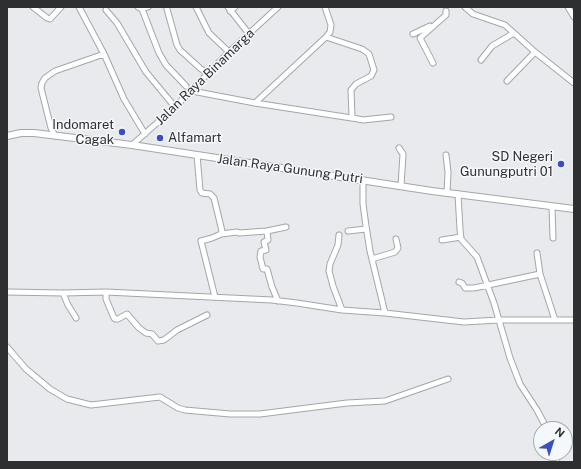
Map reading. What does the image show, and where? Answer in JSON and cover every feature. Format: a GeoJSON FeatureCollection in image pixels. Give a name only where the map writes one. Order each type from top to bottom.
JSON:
{"type":"FeatureCollection","features":[{"type":"Feature","properties":{"kind":"main road","name":"Jalan Raya Gunung Putri"},"geometry":{"type":"LineString","coordinates":[[7,136],[25,133],[132,145],[446,193],[574,209]]}},
{"type":"Feature","properties":{"kind":"street"},"geometry":{"type":"LineString","coordinates":[[33,7],[50,19],[61,7]]}},
{"type":"Feature","properties":{"kind":"street"},"geometry":{"type":"LineString","coordinates":[[79,7],[104,54],[124,99],[145,134]]}},
{"type":"Feature","properties":{"kind":"street"},"geometry":{"type":"LineString","coordinates":[[148,7],[140,8],[162,59],[186,86]]}},
{"type":"Feature","properties":{"kind":"street"},"geometry":{"type":"LineString","coordinates":[[196,7],[208,33],[230,52]]}},
{"type":"Feature","properties":{"kind":"street"},"geometry":{"type":"LineString","coordinates":[[235,7],[229,9],[249,34]]}},
{"type":"Feature","properties":{"kind":"street","name":"Jalan Raya Binamarga"},"geometry":{"type":"LineString","coordinates":[[132,145],[192,91],[230,52],[278,7]]}},
{"type":"Feature","properties":{"kind":"street"},"geometry":{"type":"LineString","coordinates":[[255,103],[326,38],[330,32],[331,25],[325,7]]}},
{"type":"Feature","properties":{"kind":"street"},"geometry":{"type":"LineString","coordinates":[[466,7],[473,14],[500,23],[574,83]]}},
{"type":"Feature","properties":{"kind":"street"},"geometry":{"type":"LineString","coordinates":[[568,7],[574,17]]}},
{"type":"Feature","properties":{"kind":"street"},"geometry":{"type":"LineString","coordinates":[[167,9],[177,45],[180,50],[208,74]]}},
{"type":"Feature","properties":{"kind":"street"},"geometry":{"type":"LineString","coordinates":[[413,34],[428,28],[447,9]]}},
{"type":"Feature","properties":{"kind":"street"},"geometry":{"type":"LineString","coordinates":[[433,63],[420,38],[446,15],[447,9]]}},
{"type":"Feature","properties":{"kind":"street"},"geometry":{"type":"LineString","coordinates":[[106,10],[117,23],[146,72],[175,107]]}},
{"type":"Feature","properties":{"kind":"street"},"geometry":{"type":"LineString","coordinates":[[481,60],[492,46],[514,33]]}},
{"type":"Feature","properties":{"kind":"street"},"geometry":{"type":"LineString","coordinates":[[326,38],[362,49],[369,54],[374,70],[371,76],[356,84],[351,90],[352,117]]}},
{"type":"Feature","properties":{"kind":"street"},"geometry":{"type":"LineString","coordinates":[[506,81],[535,52]]}},
{"type":"Feature","properties":{"kind":"street"},"geometry":{"type":"LineString","coordinates":[[54,136],[41,88],[45,78],[55,71],[104,54]]}},
{"type":"Feature","properties":{"kind":"street"},"geometry":{"type":"LineString","coordinates":[[192,91],[255,103],[352,117],[363,120],[391,117]]}},
{"type":"Feature","properties":{"kind":"street"},"geometry":{"type":"LineString","coordinates":[[399,148],[403,154],[401,186]]}},
{"type":"Feature","properties":{"kind":"street"},"geometry":{"type":"LineString","coordinates":[[197,155],[200,190],[202,193],[210,194],[214,198],[222,231],[221,234]]}},
{"type":"Feature","properties":{"kind":"street"},"geometry":{"type":"LineString","coordinates":[[446,155],[448,172],[446,193]]}},
{"type":"Feature","properties":{"kind":"street"},"geometry":{"type":"LineString","coordinates":[[363,180],[363,204],[366,229],[385,313]]}},
{"type":"Feature","properties":{"kind":"street"},"geometry":{"type":"LineString","coordinates":[[458,194],[460,237],[477,257],[520,384],[543,421]]}},
{"type":"Feature","properties":{"kind":"street"},"geometry":{"type":"LineString","coordinates":[[552,207],[553,238]]}},
{"type":"Feature","properties":{"kind":"street"},"geometry":{"type":"LineString","coordinates":[[216,297],[202,241],[221,234],[267,231],[286,227]]}},
{"type":"Feature","properties":{"kind":"street"},"geometry":{"type":"LineString","coordinates":[[348,231],[366,229]]}},
{"type":"Feature","properties":{"kind":"street"},"geometry":{"type":"LineString","coordinates":[[267,231],[268,240],[264,242],[266,250],[261,251],[260,257],[263,269],[268,268],[270,282],[278,301]]}},
{"type":"Feature","properties":{"kind":"street"},"geometry":{"type":"LineString","coordinates":[[339,235],[338,245],[330,264],[329,271],[342,310]]}},
{"type":"Feature","properties":{"kind":"street"},"geometry":{"type":"LineString","coordinates":[[442,240],[460,237]]}},
{"type":"Feature","properties":{"kind":"street"},"geometry":{"type":"LineString","coordinates":[[372,259],[395,252],[398,248],[396,239]]}},
{"type":"Feature","properties":{"kind":"street"},"geometry":{"type":"LineString","coordinates":[[537,253],[540,274],[555,320]]}},
{"type":"Feature","properties":{"kind":"street"},"geometry":{"type":"LineString","coordinates":[[459,282],[467,288],[474,288],[540,274]]}},
{"type":"Feature","properties":{"kind":"street"},"geometry":{"type":"LineString","coordinates":[[7,292],[106,292],[278,301],[342,310],[385,313],[464,322],[499,320],[574,320]]}},
{"type":"Feature","properties":{"kind":"street"},"geometry":{"type":"LineString","coordinates":[[106,292],[109,308],[115,319],[127,314],[139,328],[146,333],[152,334],[158,341],[164,340],[178,330],[207,315]]}},
{"type":"Feature","properties":{"kind":"street"},"geometry":{"type":"LineString","coordinates":[[63,293],[76,318]]}},
{"type":"Feature","properties":{"kind":"street"},"geometry":{"type":"LineString","coordinates":[[7,347],[30,372],[50,389],[67,399],[91,405],[160,397],[178,408],[185,410],[230,414],[260,414],[347,403],[385,401],[448,379]]}},
{"type":"Feature","properties":{"kind":"place","name":"Indomaret Cagak"},"geometry":{"type":"Point","coordinates":[122,132]}},
{"type":"Feature","properties":{"kind":"place","name":"Alfamart"},"geometry":{"type":"Point","coordinates":[160,138]}},
{"type":"Feature","properties":{"kind":"place","name":"SD Negeri Gunungputri 01"},"geometry":{"type":"Point","coordinates":[561,164]}}]}
